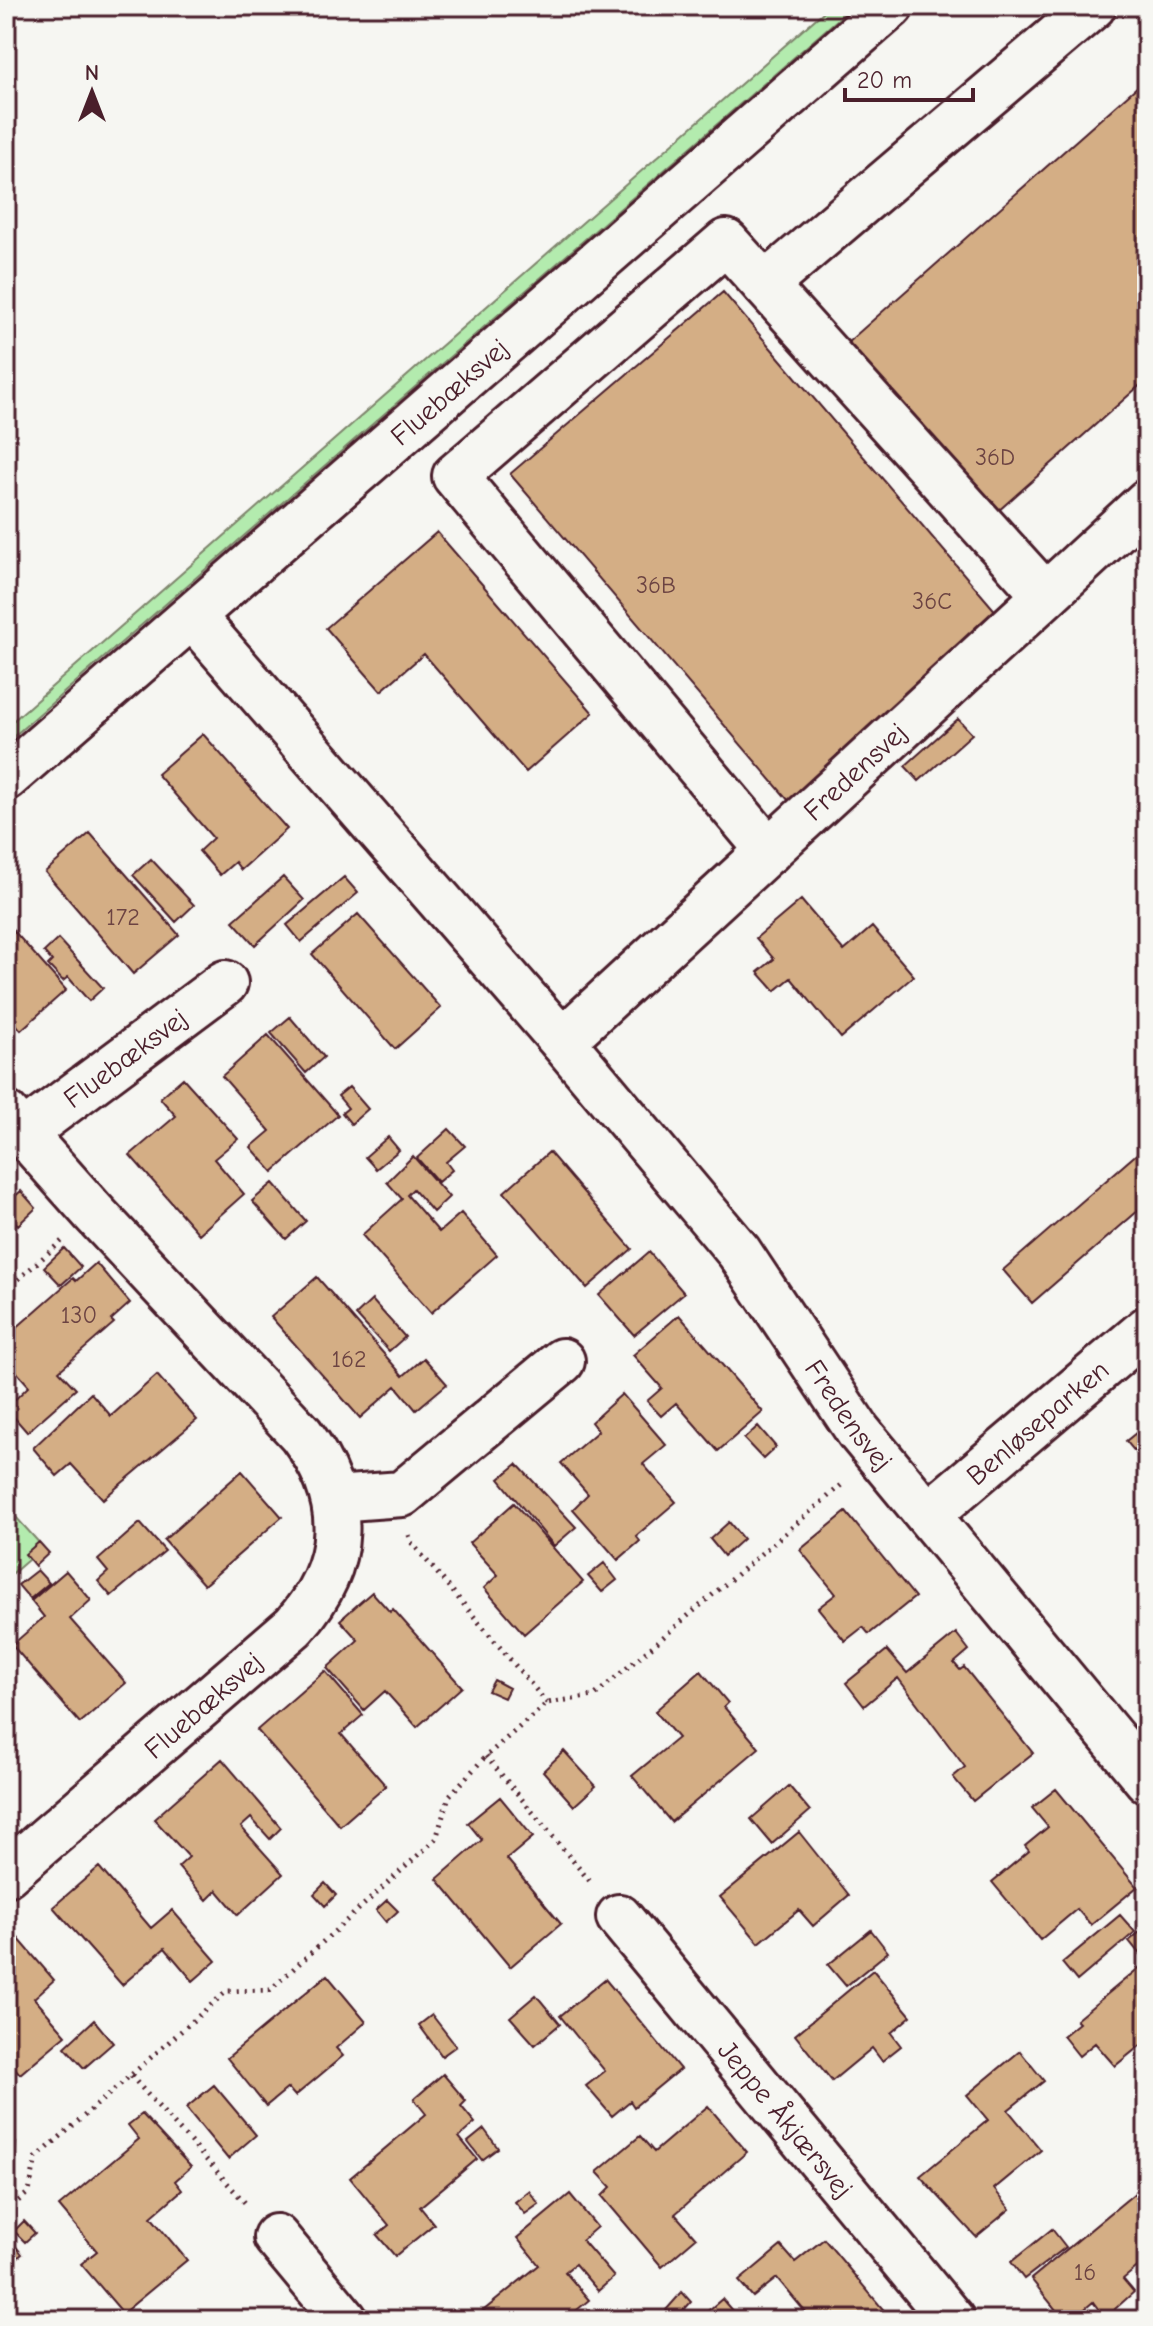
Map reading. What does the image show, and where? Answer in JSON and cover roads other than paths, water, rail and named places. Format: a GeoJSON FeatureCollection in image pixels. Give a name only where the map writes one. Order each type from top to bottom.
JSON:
{"type":"FeatureCollection","features":[{"type":"Feature","properties":{"kind":"street","name":"Fluebæksvej"},"geometry":{"type":"LineString","coordinates":[[6,778],[891,6]]}},
{"type":"Feature","properties":{"kind":"street"},"geometry":{"type":"LineString","coordinates":[[765,285],[1093,6]]}},
{"type":"Feature","properties":{"kind":"street"},"geometry":{"type":"LineString","coordinates":[[769,851],[455,476],[726,242],[1045,595]]}},
{"type":"Feature","properties":{"kind":"street","name":"Fredensvej"},"geometry":{"type":"LineString","coordinates":[[562,1041],[1147,502]]}},
{"type":"Feature","properties":{"kind":"street","name":"Fredensvej"},"geometry":{"type":"LineString","coordinates":[[193,617],[562,1041],[739,1252],[858,1431],[1147,1780]]}},
{"type":"Feature","properties":{"kind":"street","name":"Fluebæksvej"},"geometry":{"type":"LineString","coordinates":[[6,1874],[273,1645],[312,1605],[331,1567],[336,1527],[334,1499],[320,1459],[301,1434],[94,1213],[15,1123],[225,983]]}},
{"type":"Feature","properties":{"kind":"street","name":"Benløseparken"},"geometry":{"type":"LineString","coordinates":[[929,1514],[1147,1329]]}},
{"type":"Feature","properties":{"kind":"street"},"geometry":{"type":"LineString","coordinates":[[334,1499],[402,1494],[562,1361]]}},
{"type":"Feature","properties":{"kind":"street","name":"Jeppe Åkjærsvej"},"geometry":{"type":"LineString","coordinates":[[619,1917],[952,2320]]}},
{"type":"Feature","properties":{"kind":"street"},"geometry":{"type":"LineString","coordinates":[[276,2237],[345,2320]]}}]}
